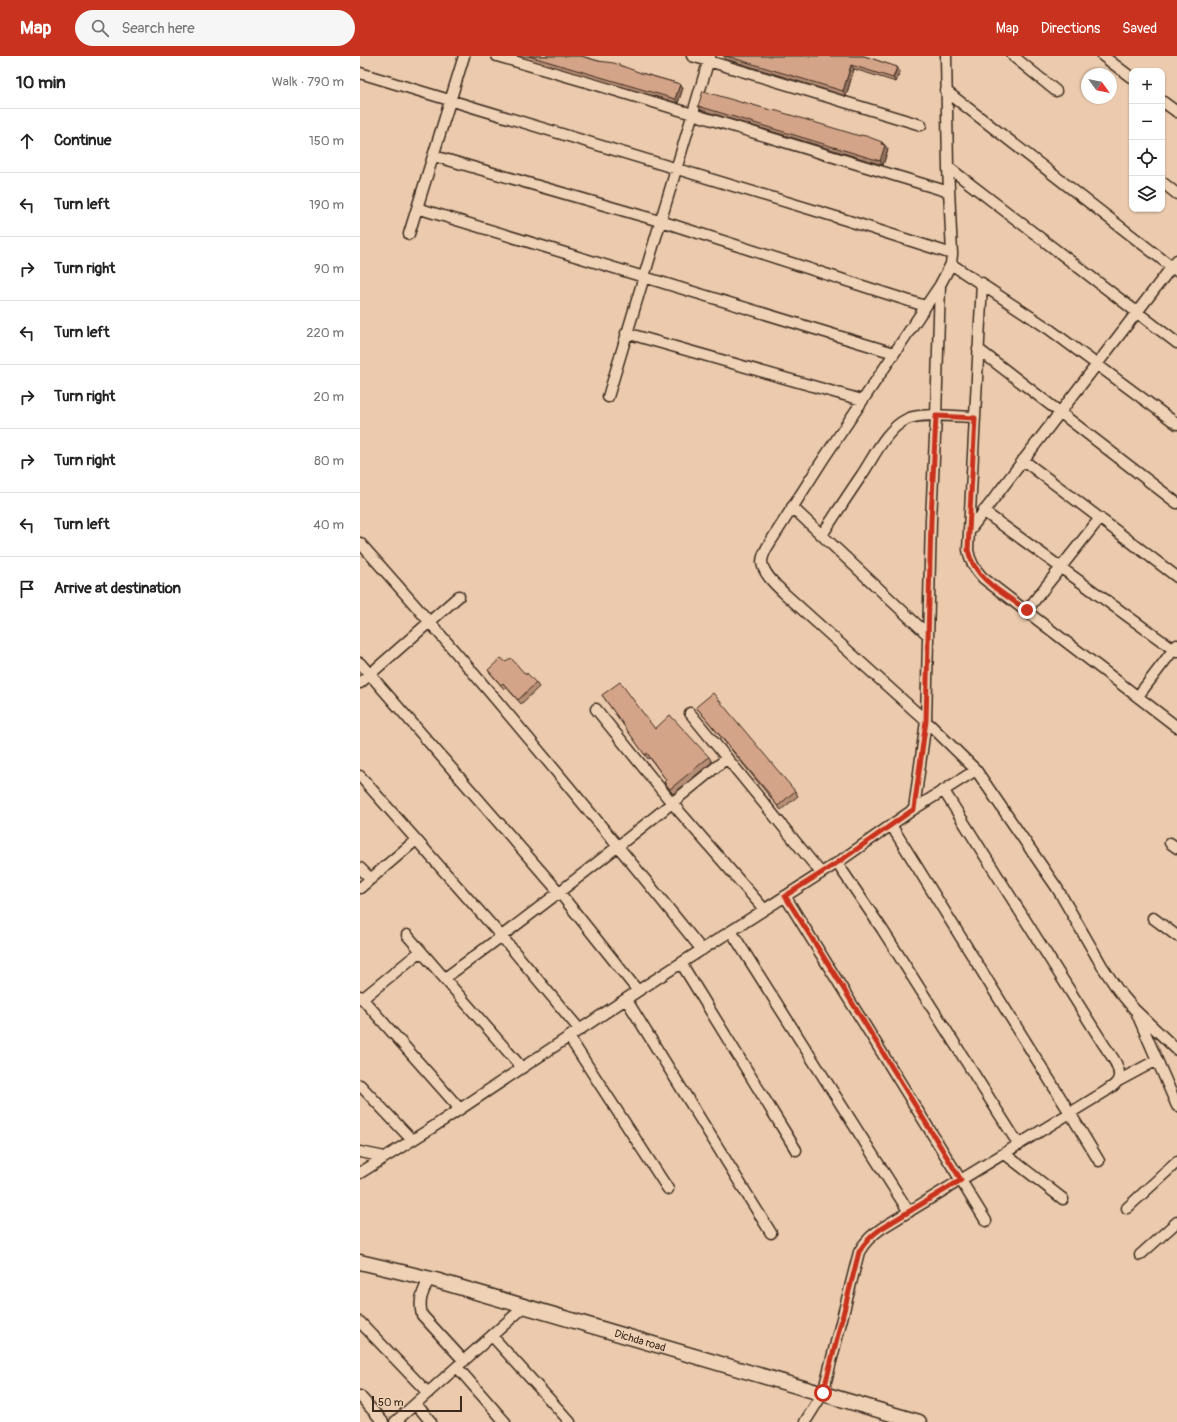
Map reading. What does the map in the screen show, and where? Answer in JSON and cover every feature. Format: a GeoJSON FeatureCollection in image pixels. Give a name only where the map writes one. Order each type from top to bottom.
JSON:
{"type":"FeatureCollection","features":[{"type":"Feature","properties":{"kind":"main road","name":"Dichda road"},"geometry":{"type":"LineString","coordinates":[[360,1262],[429,1279],[919,1422]]}},
{"type":"Feature","properties":{"kind":"street"},"geometry":{"type":"LineString","coordinates":[[409,234],[464,56]]}},
{"type":"Feature","properties":{"kind":"street"},"geometry":{"type":"LineString","coordinates":[[497,56],[949,192]]}},
{"type":"Feature","properties":{"kind":"street"},"geometry":{"type":"LineString","coordinates":[[692,56],[710,58],[921,125]]}},
{"type":"Feature","properties":{"kind":"street"},"geometry":{"type":"LineString","coordinates":[[945,56],[951,259],[940,285],[792,507],[765,551],[762,562],[766,571],[785,594],[926,721],[976,770],[1057,888],[1102,966],[1118,990],[1134,1009],[1177,1050]]}},
{"type":"Feature","properties":{"kind":"street"},"geometry":{"type":"LineString","coordinates":[[1013,56],[1056,91]]}},
{"type":"Feature","properties":{"kind":"street"},"geometry":{"type":"LineString","coordinates":[[1103,56],[1129,76]]}},
{"type":"Feature","properties":{"kind":"street"},"geometry":{"type":"LineString","coordinates":[[608,397],[626,332],[644,278],[710,58]]}},
{"type":"Feature","properties":{"kind":"street"},"geometry":{"type":"LineString","coordinates":[[360,73],[846,220],[951,259],[982,283],[1049,329],[1177,424]]}},
{"type":"Feature","properties":{"kind":"street"},"geometry":{"type":"LineString","coordinates":[[946,91],[1175,266],[1096,364],[969,531]]}},
{"type":"Feature","properties":{"kind":"street"},"geometry":{"type":"LineString","coordinates":[[1165,103],[1177,112]]}},
{"type":"Feature","properties":{"kind":"street"},"geometry":{"type":"LineString","coordinates":[[434,156],[660,221],[925,306]]}},
{"type":"Feature","properties":{"kind":"street"},"geometry":{"type":"LineString","coordinates":[[948,167],[1177,343]]}},
{"type":"Feature","properties":{"kind":"street"},"geometry":{"type":"LineString","coordinates":[[1165,184],[1177,194]]}},
{"type":"Feature","properties":{"kind":"street"},"geometry":{"type":"LineString","coordinates":[[417,208],[894,353]]}},
{"type":"Feature","properties":{"kind":"street"},"geometry":{"type":"LineString","coordinates":[[982,283],[968,550],[974,568],[983,578],[1027,610],[1177,727]]}},
{"type":"Feature","properties":{"kind":"street"},"geometry":{"type":"LineString","coordinates":[[914,809],[926,721],[931,520],[940,285]]}},
{"type":"Feature","properties":{"kind":"street"},"geometry":{"type":"LineString","coordinates":[[626,332],[862,400]]}},
{"type":"Feature","properties":{"kind":"street"},"geometry":{"type":"LineString","coordinates":[[978,349],[1177,503]]}},
{"type":"Feature","properties":{"kind":"street"},"geometry":{"type":"LineString","coordinates":[[822,535],[885,440],[893,430],[908,418],[918,416],[936,416],[975,418]]}},
{"type":"Feature","properties":{"kind":"street"},"geometry":{"type":"LineString","coordinates":[[1023,460],[1177,577]]}},
{"type":"Feature","properties":{"kind":"street"},"geometry":{"type":"LineString","coordinates":[[792,507],[928,635]]}},
{"type":"Feature","properties":{"kind":"street"},"geometry":{"type":"LineString","coordinates":[[983,511],[1176,649],[1138,696]]}},
{"type":"Feature","properties":{"kind":"street"},"geometry":{"type":"LineString","coordinates":[[1027,610],[1100,518]]}},
{"type":"Feature","properties":{"kind":"street"},"geometry":{"type":"LineString","coordinates":[[360,543],[430,622],[618,845],[702,950]]}},
{"type":"Feature","properties":{"kind":"street"},"geometry":{"type":"LineString","coordinates":[[360,683],[458,596]]}},
{"type":"Feature","properties":{"kind":"street"},"geometry":{"type":"LineString","coordinates":[[360,663],[559,892],[638,991]]}},
{"type":"Feature","properties":{"kind":"street"},"geometry":{"type":"LineString","coordinates":[[596,709],[672,803],[764,910]]}},
{"type":"Feature","properties":{"kind":"street"},"geometry":{"type":"LineString","coordinates":[[690,713],[821,873]]}},
{"type":"Feature","properties":{"kind":"street"},"geometry":{"type":"LineString","coordinates":[[444,978],[502,937],[727,758]]}},
{"type":"Feature","properties":{"kind":"street"},"geometry":{"type":"LineString","coordinates":[[360,1173],[837,863],[914,809],[976,770]]}},
{"type":"Feature","properties":{"kind":"street"},"geometry":{"type":"LineString","coordinates":[[360,776],[502,937],[580,1030]]}},
{"type":"Feature","properties":{"kind":"street"},"geometry":{"type":"LineString","coordinates":[[944,791],[1113,1060],[1119,1074],[1118,1081]]}},
{"type":"Feature","properties":{"kind":"street"},"geometry":{"type":"LineString","coordinates":[[891,826],[1099,1161]]}},
{"type":"Feature","properties":{"kind":"street"},"geometry":{"type":"LineString","coordinates":[[360,888],[416,840]]}},
{"type":"Feature","properties":{"kind":"street"},"geometry":{"type":"LineString","coordinates":[[837,863],[882,929],[1019,1145]]}},
{"type":"Feature","properties":{"kind":"street"},"geometry":{"type":"LineString","coordinates":[[360,868],[371,879]]}},
{"type":"Feature","properties":{"kind":"street"},"geometry":{"type":"LineString","coordinates":[[785,896],[986,1221]]}},
{"type":"Feature","properties":{"kind":"street"},"geometry":{"type":"LineString","coordinates":[[1153,918],[1177,936]]}},
{"type":"Feature","properties":{"kind":"street"},"geometry":{"type":"LineString","coordinates":[[731,931],[909,1212]]}},
{"type":"Feature","properties":{"kind":"street"},"geometry":{"type":"LineString","coordinates":[[407,935],[522,1068]]}},
{"type":"Feature","properties":{"kind":"street"},"geometry":{"type":"LineString","coordinates":[[421,951],[361,998],[460,1109]]}},
{"type":"Feature","properties":{"kind":"street"},"geometry":{"type":"LineString","coordinates":[[681,963],[796,1150]]}},
{"type":"Feature","properties":{"kind":"street"},"geometry":{"type":"LineString","coordinates":[[626,999],[771,1233]]}},
{"type":"Feature","properties":{"kind":"street"},"geometry":{"type":"LineString","coordinates":[[1134,1009],[1177,1106]]}},
{"type":"Feature","properties":{"kind":"street"},"geometry":{"type":"LineString","coordinates":[[569,1037],[668,1189]]}},
{"type":"Feature","properties":{"kind":"street"},"geometry":{"type":"LineString","coordinates":[[806,1422],[823,1393],[859,1252],[864,1243],[872,1235],[1106,1091],[1118,1081],[1157,1060]]}},
{"type":"Feature","properties":{"kind":"street"},"geometry":{"type":"LineString","coordinates":[[360,1085],[412,1140]]}},
{"type":"Feature","properties":{"kind":"street"},"geometry":{"type":"LineString","coordinates":[[360,1152],[385,1157]]}},
{"type":"Feature","properties":{"kind":"street"},"geometry":{"type":"LineString","coordinates":[[1005,1154],[1064,1199]]}},
{"type":"Feature","properties":{"kind":"street"},"geometry":{"type":"LineString","coordinates":[[1127,1208],[1177,1162]]}},
{"type":"Feature","properties":{"kind":"street"},"geometry":{"type":"LineString","coordinates":[[1140,1255],[1177,1222]]}},
{"type":"Feature","properties":{"kind":"street"},"geometry":{"type":"LineString","coordinates":[[429,1279],[421,1297],[420,1306],[422,1315],[505,1422]]}},
{"type":"Feature","properties":{"kind":"street"},"geometry":{"type":"LineString","coordinates":[[396,1422],[524,1307]]}},
{"type":"Feature","properties":{"kind":"street"},"geometry":{"type":"LineString","coordinates":[[360,1322],[428,1393]]}},
{"type":"Feature","properties":{"kind":"street"},"geometry":{"type":"LineString","coordinates":[[492,1336],[570,1422]]}},
{"type":"Feature","properties":{"kind":"street"},"geometry":{"type":"LineString","coordinates":[[360,1396],[384,1422]]}},
{"type":"Feature","properties":{"kind":"street"},"geometry":{"type":"LineString","coordinates":[[416,1404],[432,1422]]}},
{"type":"Feature","properties":{"kind":"building"},"geometry":{"type":"Polygon","coordinates":[[[529,56],[581,56],[598,61],[614,63],[641,73],[680,84],[675,99],[529,56]]]}},
{"type":"Feature","properties":{"kind":"building"},"geometry":{"type":"Polygon","coordinates":[[[726,56],[864,56],[897,67],[893,78],[851,65],[843,91],[726,56]]]}},
{"type":"Feature","properties":{"kind":"building"},"geometry":{"type":"Polygon","coordinates":[[[703,91],[860,136],[866,136],[882,142],[881,144],[885,145],[880,161],[698,106],[703,91]]]}},
{"type":"Feature","properties":{"kind":"building"},"geometry":{"type":"Polygon","coordinates":[[[501,658],[506,662],[511,658],[526,675],[527,673],[536,683],[518,700],[503,683],[501,685],[488,670],[501,658]]]}},
{"type":"Feature","properties":{"kind":"building"},"geometry":{"type":"Polygon","coordinates":[[[620,682],[655,729],[670,715],[709,757],[670,789],[664,782],[666,780],[647,753],[645,755],[602,695],[620,682]]]}},
{"type":"Feature","properties":{"kind":"building"},"geometry":{"type":"Polygon","coordinates":[[[713,693],[795,791],[778,806],[696,707],[713,693]]]}},
{"type":"Feature","properties":{"kind":"route"},"geometry":{"type":"LineString","coordinates":[[823,1393],[859,1252],[864,1243],[882,1228],[961,1180],[785,896],[837,863],[914,809],[926,721],[931,520],[936,416],[975,418],[968,550],[970,558],[974,568],[983,578],[1027,610]]}}]}
